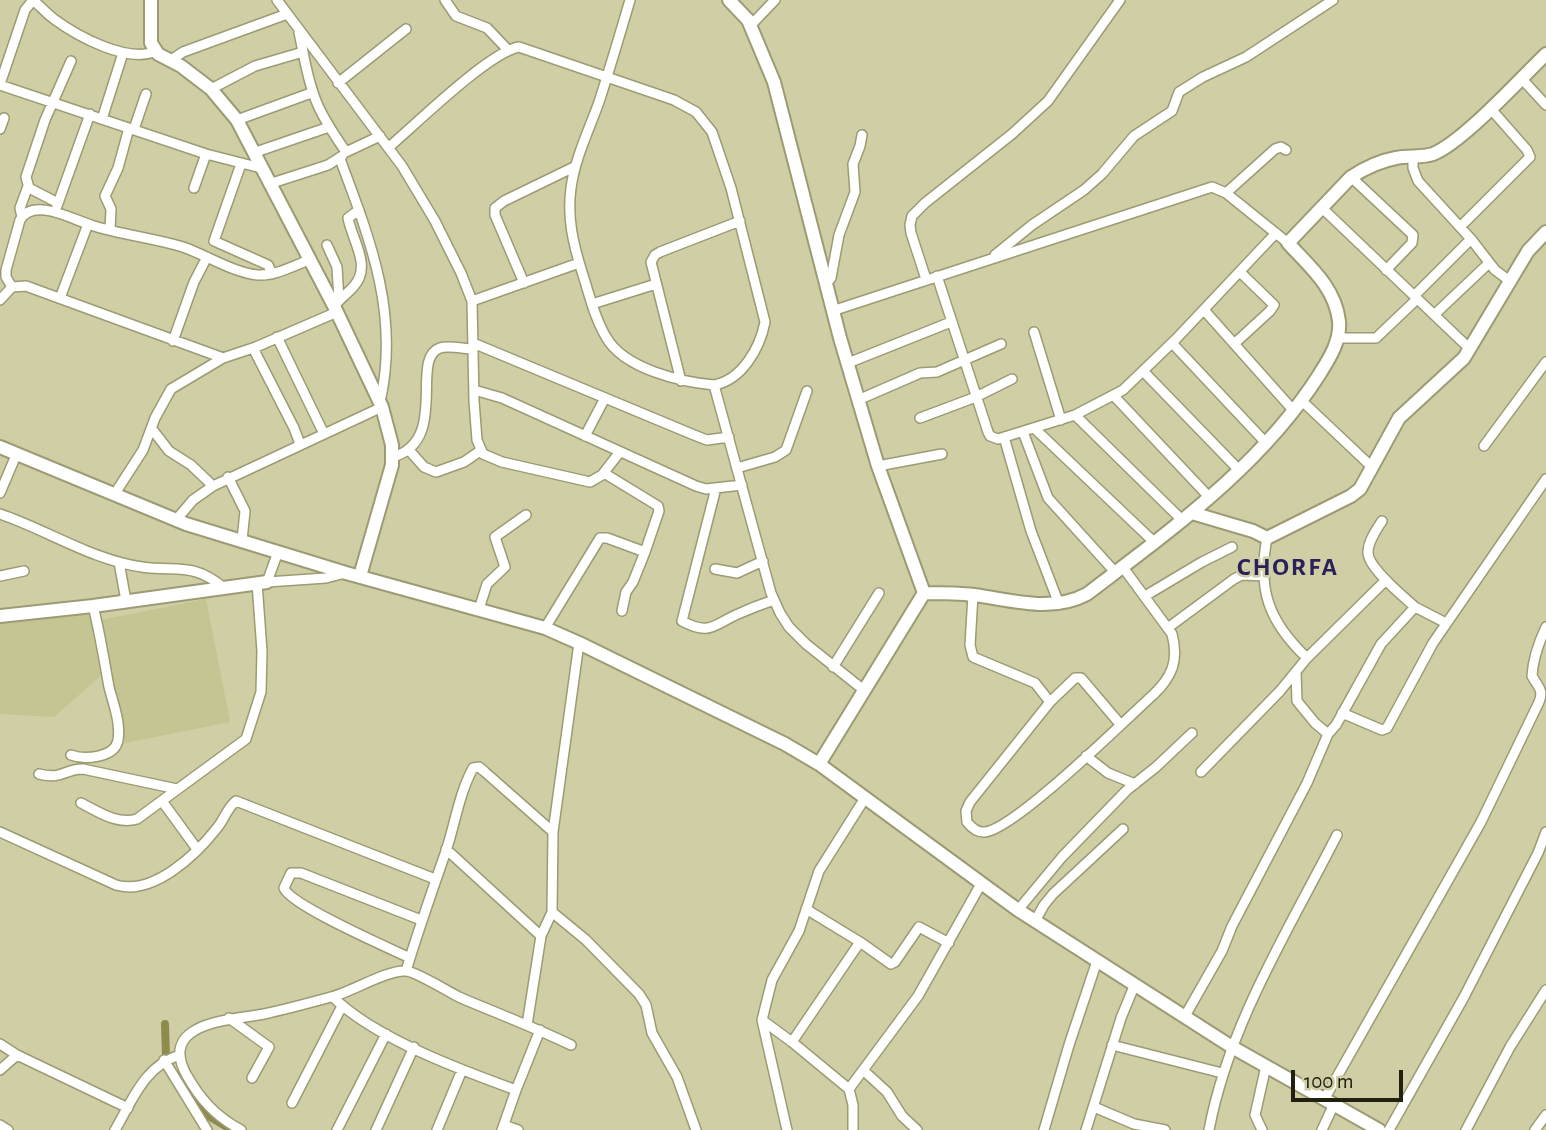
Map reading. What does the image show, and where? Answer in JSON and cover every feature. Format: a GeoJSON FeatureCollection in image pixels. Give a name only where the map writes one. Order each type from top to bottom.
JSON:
{"type":"FeatureCollection","features":[{"type":"Feature","properties":{"kind":"main road"},"geometry":{"type":"LineString","coordinates":[[151,0],[151,43],[156,51],[211,89],[236,120],[336,306],[381,405],[393,457],[390,476],[360,576]]}},
{"type":"Feature","properties":{"kind":"main road"},"geometry":{"type":"LineString","coordinates":[[729,0],[741,10],[751,25],[774,82],[825,285],[858,400],[878,466],[924,593]]}},
{"type":"Feature","properties":{"kind":"main road"},"geometry":{"type":"LineString","coordinates":[[924,593],[972,594],[1019,602],[1059,604],[1075,600],[1087,594],[1210,498],[1266,443],[1297,405],[1332,354],[1338,338],[1336,305],[1317,273],[1288,243],[1352,177],[1373,164],[1396,158],[1429,155],[1445,147],[1546,54]]}},
{"type":"Feature","properties":{"kind":"main road"},"geometry":{"type":"LineString","coordinates":[[1187,516],[1253,531],[1267,538],[1351,496],[1366,480],[1399,418],[1458,364],[1470,349],[1528,251],[1546,232]]}},
{"type":"Feature","properties":{"kind":"main road"},"geometry":{"type":"LineString","coordinates":[[0,447],[176,520],[346,573],[545,628],[785,744],[820,764],[1018,910],[1233,1047],[1379,1130]]}},
{"type":"Feature","properties":{"kind":"main road"},"geometry":{"type":"LineString","coordinates":[[0,616],[262,583]]}},
{"type":"Feature","properties":{"kind":"main road"},"geometry":{"type":"LineString","coordinates":[[820,764],[924,593]]}},
{"type":"Feature","properties":{"kind":"street"},"geometry":{"type":"LineString","coordinates":[[156,51],[145,55],[123,53],[75,32],[52,18],[33,0],[25,10],[0,84],[206,154],[261,168]]}},
{"type":"Feature","properties":{"kind":"street"},"geometry":{"type":"LineString","coordinates":[[277,0],[389,147],[435,221],[465,281],[472,301],[474,390],[477,440],[481,451],[489,458],[585,482],[597,480],[619,453]]}},
{"type":"Feature","properties":{"kind":"street"},"geometry":{"type":"LineString","coordinates":[[445,0],[456,16],[487,28],[508,50]]}},
{"type":"Feature","properties":{"kind":"street"},"geometry":{"type":"LineString","coordinates":[[389,147],[463,83],[508,50],[519,47],[526,48],[607,76],[674,100],[696,112],[706,122],[719,151],[740,221],[765,323],[761,340],[753,354],[729,380],[714,385],[681,381],[619,352],[607,339],[579,263],[569,221],[574,167],[607,76],[630,0]]}},
{"type":"Feature","properties":{"kind":"street"},"geometry":{"type":"LineString","coordinates":[[751,25],[775,0]]}},
{"type":"Feature","properties":{"kind":"street"},"geometry":{"type":"LineString","coordinates":[[926,279],[911,233],[912,216],[1048,101],[1120,0]]}},
{"type":"Feature","properties":{"kind":"street"},"geometry":{"type":"LineString","coordinates":[[991,258],[1032,225],[1084,190],[1102,174],[1134,136],[1172,111],[1179,93],[1203,77],[1246,57],[1333,0]]}},
{"type":"Feature","properties":{"kind":"street"},"geometry":{"type":"LineString","coordinates":[[170,60],[183,52],[287,14]]}},
{"type":"Feature","properties":{"kind":"street"},"geometry":{"type":"LineString","coordinates":[[338,83],[405,29]]}},
{"type":"Feature","properties":{"kind":"street"},"geometry":{"type":"LineString","coordinates":[[176,520],[193,500],[228,477],[381,405],[387,361],[386,312],[381,281],[343,155],[311,93],[299,30]]}},
{"type":"Feature","properties":{"kind":"street"},"geometry":{"type":"LineString","coordinates":[[211,89],[256,66],[303,52]]}},
{"type":"Feature","properties":{"kind":"street"},"geometry":{"type":"LineString","coordinates":[[102,119],[123,53]]}},
{"type":"Feature","properties":{"kind":"street"},"geometry":{"type":"LineString","coordinates":[[12,287],[6,277],[6,270],[22,217],[20,208],[28,186],[26,177],[52,102],[71,61]]}},
{"type":"Feature","properties":{"kind":"street"},"geometry":{"type":"LineString","coordinates":[[1521,78],[1546,105]]}},
{"type":"Feature","properties":{"kind":"street"},"geometry":{"type":"LineString","coordinates":[[236,120],[311,93]]}},
{"type":"Feature","properties":{"kind":"street"},"geometry":{"type":"LineString","coordinates":[[110,230],[112,213],[105,196],[146,94]]}},
{"type":"Feature","properties":{"kind":"street"},"geometry":{"type":"LineString","coordinates":[[1460,227],[1530,157],[1527,150],[1490,108]]}},
{"type":"Feature","properties":{"kind":"street"},"geometry":{"type":"LineString","coordinates":[[57,207],[90,114]]}},
{"type":"Feature","properties":{"kind":"street"},"geometry":{"type":"LineString","coordinates":[[0,130],[4,118]]}},
{"type":"Feature","properties":{"kind":"street"},"geometry":{"type":"LineString","coordinates":[[253,153],[329,127]]}},
{"type":"Feature","properties":{"kind":"street"},"geometry":{"type":"LineString","coordinates":[[825,285],[831,278],[839,235],[855,192],[853,164],[862,135]]}},
{"type":"Feature","properties":{"kind":"street"},"geometry":{"type":"LineString","coordinates":[[269,184],[315,170],[380,136]]}},
{"type":"Feature","properties":{"kind":"street"},"geometry":{"type":"LineString","coordinates":[[1226,192],[1275,149],[1286,150]]}},
{"type":"Feature","properties":{"kind":"street"},"geometry":{"type":"LineString","coordinates":[[194,188],[206,154]]}},
{"type":"Feature","properties":{"kind":"street"},"geometry":{"type":"LineString","coordinates":[[1413,156],[1413,168],[1418,181],[1471,239],[1489,263],[1511,282]]}},
{"type":"Feature","properties":{"kind":"street"},"geometry":{"type":"LineString","coordinates":[[241,164],[214,241],[268,265],[272,274]]}},
{"type":"Feature","properties":{"kind":"street"},"geometry":{"type":"LineString","coordinates":[[524,283],[495,215],[495,208],[574,167]]}},
{"type":"Feature","properties":{"kind":"street"},"geometry":{"type":"LineString","coordinates":[[1352,177],[1413,235],[1412,243],[1386,270]]}},
{"type":"Feature","properties":{"kind":"street"},"geometry":{"type":"LineString","coordinates":[[28,186],[88,225],[162,241],[252,274],[272,274],[309,260]]}},
{"type":"Feature","properties":{"kind":"street"},"geometry":{"type":"LineString","coordinates":[[832,311],[1212,187],[1226,192],[1288,243]]}},
{"type":"Feature","properties":{"kind":"street"},"geometry":{"type":"LineString","coordinates":[[22,217],[37,210],[57,207]]}},
{"type":"Feature","properties":{"kind":"street"},"geometry":{"type":"LineString","coordinates":[[1321,207],[1470,349]]}},
{"type":"Feature","properties":{"kind":"street"},"geometry":{"type":"LineString","coordinates":[[114,495],[143,450],[157,414],[171,389],[223,358],[278,337],[336,306],[355,286],[361,272],[361,261],[348,218],[359,210]]}},
{"type":"Feature","properties":{"kind":"street"},"geometry":{"type":"LineString","coordinates":[[681,381],[651,262],[655,255],[740,221]]}},
{"type":"Feature","properties":{"kind":"street"},"geometry":{"type":"LineString","coordinates":[[60,298],[88,225]]}},
{"type":"Feature","properties":{"kind":"street"},"geometry":{"type":"LineString","coordinates":[[937,276],[990,436],[1004,437],[1075,415],[1114,396],[1172,343],[1276,233]]}},
{"type":"Feature","properties":{"kind":"street"},"geometry":{"type":"LineString","coordinates":[[1338,338],[1376,338],[1471,239]]}},
{"type":"Feature","properties":{"kind":"street"},"geometry":{"type":"LineString","coordinates":[[327,245],[337,267],[336,306]]}},
{"type":"Feature","properties":{"kind":"street"},"geometry":{"type":"LineString","coordinates":[[173,341],[194,282],[207,257]]}},
{"type":"Feature","properties":{"kind":"street"},"geometry":{"type":"LineString","coordinates":[[472,301],[579,263]]}},
{"type":"Feature","properties":{"kind":"street"},"geometry":{"type":"LineString","coordinates":[[1434,315],[1489,263]]}},
{"type":"Feature","properties":{"kind":"street"},"geometry":{"type":"LineString","coordinates":[[1234,344],[1270,311],[1273,305],[1240,272]]}},
{"type":"Feature","properties":{"kind":"street"},"geometry":{"type":"LineString","coordinates":[[592,304],[656,284]]}},
{"type":"Feature","properties":{"kind":"street"},"geometry":{"type":"LineString","coordinates":[[0,300],[12,287],[26,286],[223,358]]}},
{"type":"Feature","properties":{"kind":"street"},"geometry":{"type":"LineString","coordinates":[[1204,310],[1234,344],[1297,405],[1373,468]]}},
{"type":"Feature","properties":{"kind":"street"},"geometry":{"type":"LineString","coordinates":[[848,363],[951,322]]}},
{"type":"Feature","properties":{"kind":"street"},"geometry":{"type":"LineString","coordinates":[[1034,332],[1060,420]]}},
{"type":"Feature","properties":{"kind":"street"},"geometry":{"type":"LineString","coordinates":[[278,337],[324,433]]}},
{"type":"Feature","properties":{"kind":"street"},"geometry":{"type":"LineString","coordinates":[[1172,343],[1266,443]]}},
{"type":"Feature","properties":{"kind":"street"},"geometry":{"type":"LineString","coordinates":[[858,400],[920,373],[937,372],[1001,344]]}},
{"type":"Feature","properties":{"kind":"street"},"geometry":{"type":"LineString","coordinates":[[393,457],[408,449],[425,425],[426,382],[434,352],[440,348],[473,346],[707,440],[729,437]]}},
{"type":"Feature","properties":{"kind":"street"},"geometry":{"type":"LineString","coordinates":[[253,348],[300,444]]}},
{"type":"Feature","properties":{"kind":"street"},"geometry":{"type":"LineString","coordinates":[[1484,446],[1546,362]]}},
{"type":"Feature","properties":{"kind":"street"},"geometry":{"type":"LineString","coordinates":[[1143,371],[1239,470]]}},
{"type":"Feature","properties":{"kind":"street"},"geometry":{"type":"LineString","coordinates":[[920,418],[976,397],[1013,379]]}},
{"type":"Feature","properties":{"kind":"street"},"geometry":{"type":"LineString","coordinates":[[714,385],[774,600],[789,627],[833,667],[865,691]]}},
{"type":"Feature","properties":{"kind":"street"},"geometry":{"type":"LineString","coordinates":[[474,390],[502,398],[696,486],[716,488],[742,485]]}},
{"type":"Feature","properties":{"kind":"street"},"geometry":{"type":"LineString","coordinates":[[737,467],[775,457],[786,450],[807,391]]}},
{"type":"Feature","properties":{"kind":"street"},"geometry":{"type":"LineString","coordinates":[[1114,396],[1210,498]]}},
{"type":"Feature","properties":{"kind":"street"},"geometry":{"type":"LineString","coordinates":[[585,436],[605,398]]}},
{"type":"Feature","properties":{"kind":"street"},"geometry":{"type":"LineString","coordinates":[[1075,415],[1187,516]]}},
{"type":"Feature","properties":{"kind":"street"},"geometry":{"type":"LineString","coordinates":[[1034,428],[1154,542]]}},
{"type":"Feature","properties":{"kind":"street"},"geometry":{"type":"LineString","coordinates":[[152,429],[169,451],[196,468],[213,486]]}},
{"type":"Feature","properties":{"kind":"street"},"geometry":{"type":"LineString","coordinates":[[1023,432],[1048,498],[1145,596],[1169,627],[1176,647],[1174,670],[1161,687],[1086,756],[1020,812],[993,830],[979,832],[967,822],[966,811],[970,802],[1050,702],[1075,678],[1081,678],[1120,724]]}},
{"type":"Feature","properties":{"kind":"street"},"geometry":{"type":"LineString","coordinates":[[1004,437],[1031,531],[1059,604]]}},
{"type":"Feature","properties":{"kind":"street"},"geometry":{"type":"LineString","coordinates":[[408,449],[424,467],[436,472],[460,464],[481,451]]}},
{"type":"Feature","properties":{"kind":"street"},"geometry":{"type":"LineString","coordinates":[[0,493],[17,453]]}},
{"type":"Feature","properties":{"kind":"street"},"geometry":{"type":"LineString","coordinates":[[878,466],[942,454]]}},
{"type":"Feature","properties":{"kind":"street"},"geometry":{"type":"LineString","coordinates":[[604,473],[658,506],[659,511],[633,582],[626,592],[622,611]]}},
{"type":"Feature","properties":{"kind":"street"},"geometry":{"type":"LineString","coordinates":[[228,477],[245,511],[242,540]]}},
{"type":"Feature","properties":{"kind":"street"},"geometry":{"type":"LineString","coordinates":[[1342,713],[1385,730],[1446,623],[1546,478]]}},
{"type":"Feature","properties":{"kind":"street"},"geometry":{"type":"LineString","coordinates":[[716,488],[682,621],[702,628],[713,628],[738,614],[774,600]]}},
{"type":"Feature","properties":{"kind":"street"},"geometry":{"type":"LineString","coordinates":[[0,514],[119,562],[146,568],[195,570],[224,588]]}},
{"type":"Feature","properties":{"kind":"street"},"geometry":{"type":"LineString","coordinates":[[479,609],[487,584],[505,566],[495,537],[526,515]]}},
{"type":"Feature","properties":{"kind":"street"},"geometry":{"type":"LineString","coordinates":[[1382,521],[1369,547],[1368,556],[1371,563],[1415,607],[1446,623]]}},
{"type":"Feature","properties":{"kind":"street"},"geometry":{"type":"LineString","coordinates":[[545,628],[600,538],[645,552]]}},
{"type":"Feature","properties":{"kind":"street"},"geometry":{"type":"LineString","coordinates":[[1267,538],[1264,558],[1270,611],[1283,632],[1307,658]]}},
{"type":"Feature","properties":{"kind":"street"},"geometry":{"type":"LineString","coordinates":[[1145,596],[1232,547]]}},
{"type":"Feature","properties":{"kind":"street"},"geometry":{"type":"LineString","coordinates":[[81,803],[117,820],[128,822],[142,817],[246,739],[261,692],[262,583],[278,552]]}},
{"type":"Feature","properties":{"kind":"street"},"geometry":{"type":"LineString","coordinates":[[715,569],[737,573],[763,561]]}},
{"type":"Feature","properties":{"kind":"street"},"geometry":{"type":"LineString","coordinates":[[119,562],[126,601]]}},
{"type":"Feature","properties":{"kind":"street"},"geometry":{"type":"LineString","coordinates":[[0,576],[24,571]]}},
{"type":"Feature","properties":{"kind":"street"},"geometry":{"type":"LineString","coordinates":[[262,583],[326,578],[346,573]]}},
{"type":"Feature","properties":{"kind":"street"},"geometry":{"type":"LineString","coordinates":[[1169,627],[1234,579],[1242,575],[1265,576]]}},
{"type":"Feature","properties":{"kind":"street"},"geometry":{"type":"LineString","coordinates":[[1201,772],[1307,658],[1386,580]]}},
{"type":"Feature","properties":{"kind":"street"},"geometry":{"type":"LineString","coordinates":[[833,667],[879,593]]}},
{"type":"Feature","properties":{"kind":"street"},"geometry":{"type":"LineString","coordinates":[[972,594],[970,645],[973,657],[1035,683],[1050,702]]}},
{"type":"Feature","properties":{"kind":"street"},"geometry":{"type":"LineString","coordinates":[[71,755],[86,758],[104,754],[114,748],[118,741],[117,717],[93,606]]}},
{"type":"Feature","properties":{"kind":"street"},"geometry":{"type":"LineString","coordinates":[[1185,1016],[1222,951],[1307,783],[1328,734],[1381,645],[1415,607]]}},
{"type":"Feature","properties":{"kind":"street"},"geometry":{"type":"LineString","coordinates":[[1322,1130],[1330,1101],[1464,853],[1542,695],[1541,688],[1532,676],[1532,667],[1546,627]]}},
{"type":"Feature","properties":{"kind":"street"},"geometry":{"type":"LineString","coordinates":[[527,1025],[541,936],[552,912],[553,832],[579,643]]}},
{"type":"Feature","properties":{"kind":"street"},"geometry":{"type":"LineString","coordinates":[[1296,672],[1297,701],[1328,734]]}},
{"type":"Feature","properties":{"kind":"street"},"geometry":{"type":"LineString","coordinates":[[1018,910],[1062,857],[1135,784],[1192,733]]}},
{"type":"Feature","properties":{"kind":"street"},"geometry":{"type":"LineString","coordinates":[[1086,756],[1108,773],[1135,784]]}},
{"type":"Feature","properties":{"kind":"street"},"geometry":{"type":"LineString","coordinates":[[406,971],[457,810],[471,772],[476,766],[553,832]]}},
{"type":"Feature","properties":{"kind":"street"},"geometry":{"type":"LineString","coordinates":[[39,774],[57,777],[83,769],[177,789]]}},
{"type":"Feature","properties":{"kind":"street"},"geometry":{"type":"LineString","coordinates":[[787,1130],[762,1020],[772,980],[799,931],[819,871],[865,799]]}},
{"type":"Feature","properties":{"kind":"street"},"geometry":{"type":"LineString","coordinates":[[162,801],[197,849]]}},
{"type":"Feature","properties":{"kind":"street"},"geometry":{"type":"LineString","coordinates":[[0,832],[123,887],[141,885],[163,878],[197,849],[217,828],[236,801],[435,879]]}},
{"type":"Feature","properties":{"kind":"street"},"geometry":{"type":"LineString","coordinates":[[1035,921],[1053,894],[1123,829]]}},
{"type":"Feature","properties":{"kind":"street"},"geometry":{"type":"LineString","coordinates":[[1389,1130],[1464,998],[1538,853],[1546,832]]}},
{"type":"Feature","properties":{"kind":"street"},"geometry":{"type":"LineString","coordinates":[[1209,1130],[1222,1073],[1244,1015],[1337,835]]}},
{"type":"Feature","properties":{"kind":"street"},"geometry":{"type":"LineString","coordinates":[[446,849],[541,936]]}},
{"type":"Feature","properties":{"kind":"street"},"geometry":{"type":"LineString","coordinates":[[410,958],[298,902],[286,894],[284,888],[291,873],[301,873],[421,920]]}},
{"type":"Feature","properties":{"kind":"street"},"geometry":{"type":"LineString","coordinates":[[849,1089],[918,996],[981,884]]}},
{"type":"Feature","properties":{"kind":"street"},"geometry":{"type":"LineString","coordinates":[[806,909],[891,964],[919,927],[949,943]]}},
{"type":"Feature","properties":{"kind":"street"},"geometry":{"type":"LineString","coordinates":[[552,912],[596,949],[639,994],[646,1005],[652,1033],[677,1077],[696,1130]]}},
{"type":"Feature","properties":{"kind":"street"},"geometry":{"type":"LineString","coordinates":[[792,1042],[860,942]]}},
{"type":"Feature","properties":{"kind":"street"},"geometry":{"type":"LineString","coordinates":[[1044,1130],[1097,961]]}},
{"type":"Feature","properties":{"kind":"street"},"geometry":{"type":"LineString","coordinates":[[115,1130],[146,1077],[170,1058],[195,1031],[207,1024],[229,1018],[260,1015],[333,997],[406,971],[458,997],[571,1045]]}},
{"type":"Feature","properties":{"kind":"street"},"geometry":{"type":"LineString","coordinates":[[1086,1130],[1112,1045],[1135,984]]}},
{"type":"Feature","properties":{"kind":"street"},"geometry":{"type":"LineString","coordinates":[[1466,1130],[1510,1046],[1546,990]]}},
{"type":"Feature","properties":{"kind":"street"},"geometry":{"type":"LineString","coordinates":[[333,997],[342,1006],[386,1034],[462,1070],[516,1090]]}},
{"type":"Feature","properties":{"kind":"street"},"geometry":{"type":"LineString","coordinates":[[292,1103],[342,1006]]}},
{"type":"Feature","properties":{"kind":"street"},"geometry":{"type":"LineString","coordinates":[[229,1018],[269,1047],[252,1078]]}},
{"type":"Feature","properties":{"kind":"street"},"geometry":{"type":"LineString","coordinates":[[762,1020],[849,1089],[856,1128]]}},
{"type":"Feature","properties":{"kind":"street"},"geometry":{"type":"LineString","coordinates":[[518,1130],[503,1127],[540,1030]]}},
{"type":"Feature","properties":{"kind":"street"},"geometry":{"type":"LineString","coordinates":[[337,1130],[386,1034]]}},
{"type":"Feature","properties":{"kind":"street"},"geometry":{"type":"LineString","coordinates":[[0,1044],[17,1055],[128,1108]]}},
{"type":"Feature","properties":{"kind":"street"},"geometry":{"type":"LineString","coordinates":[[1112,1045],[1222,1073]]}},
{"type":"Feature","properties":{"kind":"street"},"geometry":{"type":"LineString","coordinates":[[376,1130],[414,1047]]}},
{"type":"Feature","properties":{"kind":"street"},"geometry":{"type":"LineString","coordinates":[[0,1070],[17,1055]]}},
{"type":"Feature","properties":{"kind":"street"},"geometry":{"type":"LineString","coordinates":[[170,1058],[207,1130]]}},
{"type":"Feature","properties":{"kind":"street"},"geometry":{"type":"LineString","coordinates":[[170,1058],[186,1074],[215,1115],[240,1130]]}},
{"type":"Feature","properties":{"kind":"street"},"geometry":{"type":"LineString","coordinates":[[1262,1130],[1255,1115],[1266,1066]]}},
{"type":"Feature","properties":{"kind":"street"},"geometry":{"type":"LineString","coordinates":[[437,1130],[462,1070]]}},
{"type":"Feature","properties":{"kind":"street"},"geometry":{"type":"LineString","coordinates":[[863,1070],[887,1092],[902,1116],[917,1130]]}},
{"type":"Feature","properties":{"kind":"street"},"geometry":{"type":"LineString","coordinates":[[1094,1107],[1134,1124],[1165,1130]]}},
{"type":"Feature","properties":{"kind":"street"},"geometry":{"type":"LineString","coordinates":[[1535,1130],[1546,1115]]}},
{"type":"Feature","properties":{"kind":"street"},"geometry":{"type":"LineString","coordinates":[[0,1125],[8,1130]]}},
{"type":"Feature","properties":{"kind":"shaded area"},"geometry":{"type":"Polygon","coordinates":[[[206,599],[230,722],[125,743],[100,620],[206,599]]]}},
{"type":"Feature","properties":{"kind":"shaded area"},"geometry":{"type":"Polygon","coordinates":[[[84,606],[92,613],[105,672],[54,717],[0,714],[0,620],[84,606]]]}},
{"type":"Feature","properties":{"kind":"waterway"},"geometry":{"type":"LineString","coordinates":[[165,1024],[166,1056],[170,1066]]}},
{"type":"Feature","properties":{"kind":"waterway"},"geometry":{"type":"LineString","coordinates":[[184,1085],[207,1115],[232,1130]]}},
{"type":"Feature","properties":{"kind":"district","name":"CHORFA"},"geometry":{"type":"Point","coordinates":[1288,567]}}]}
